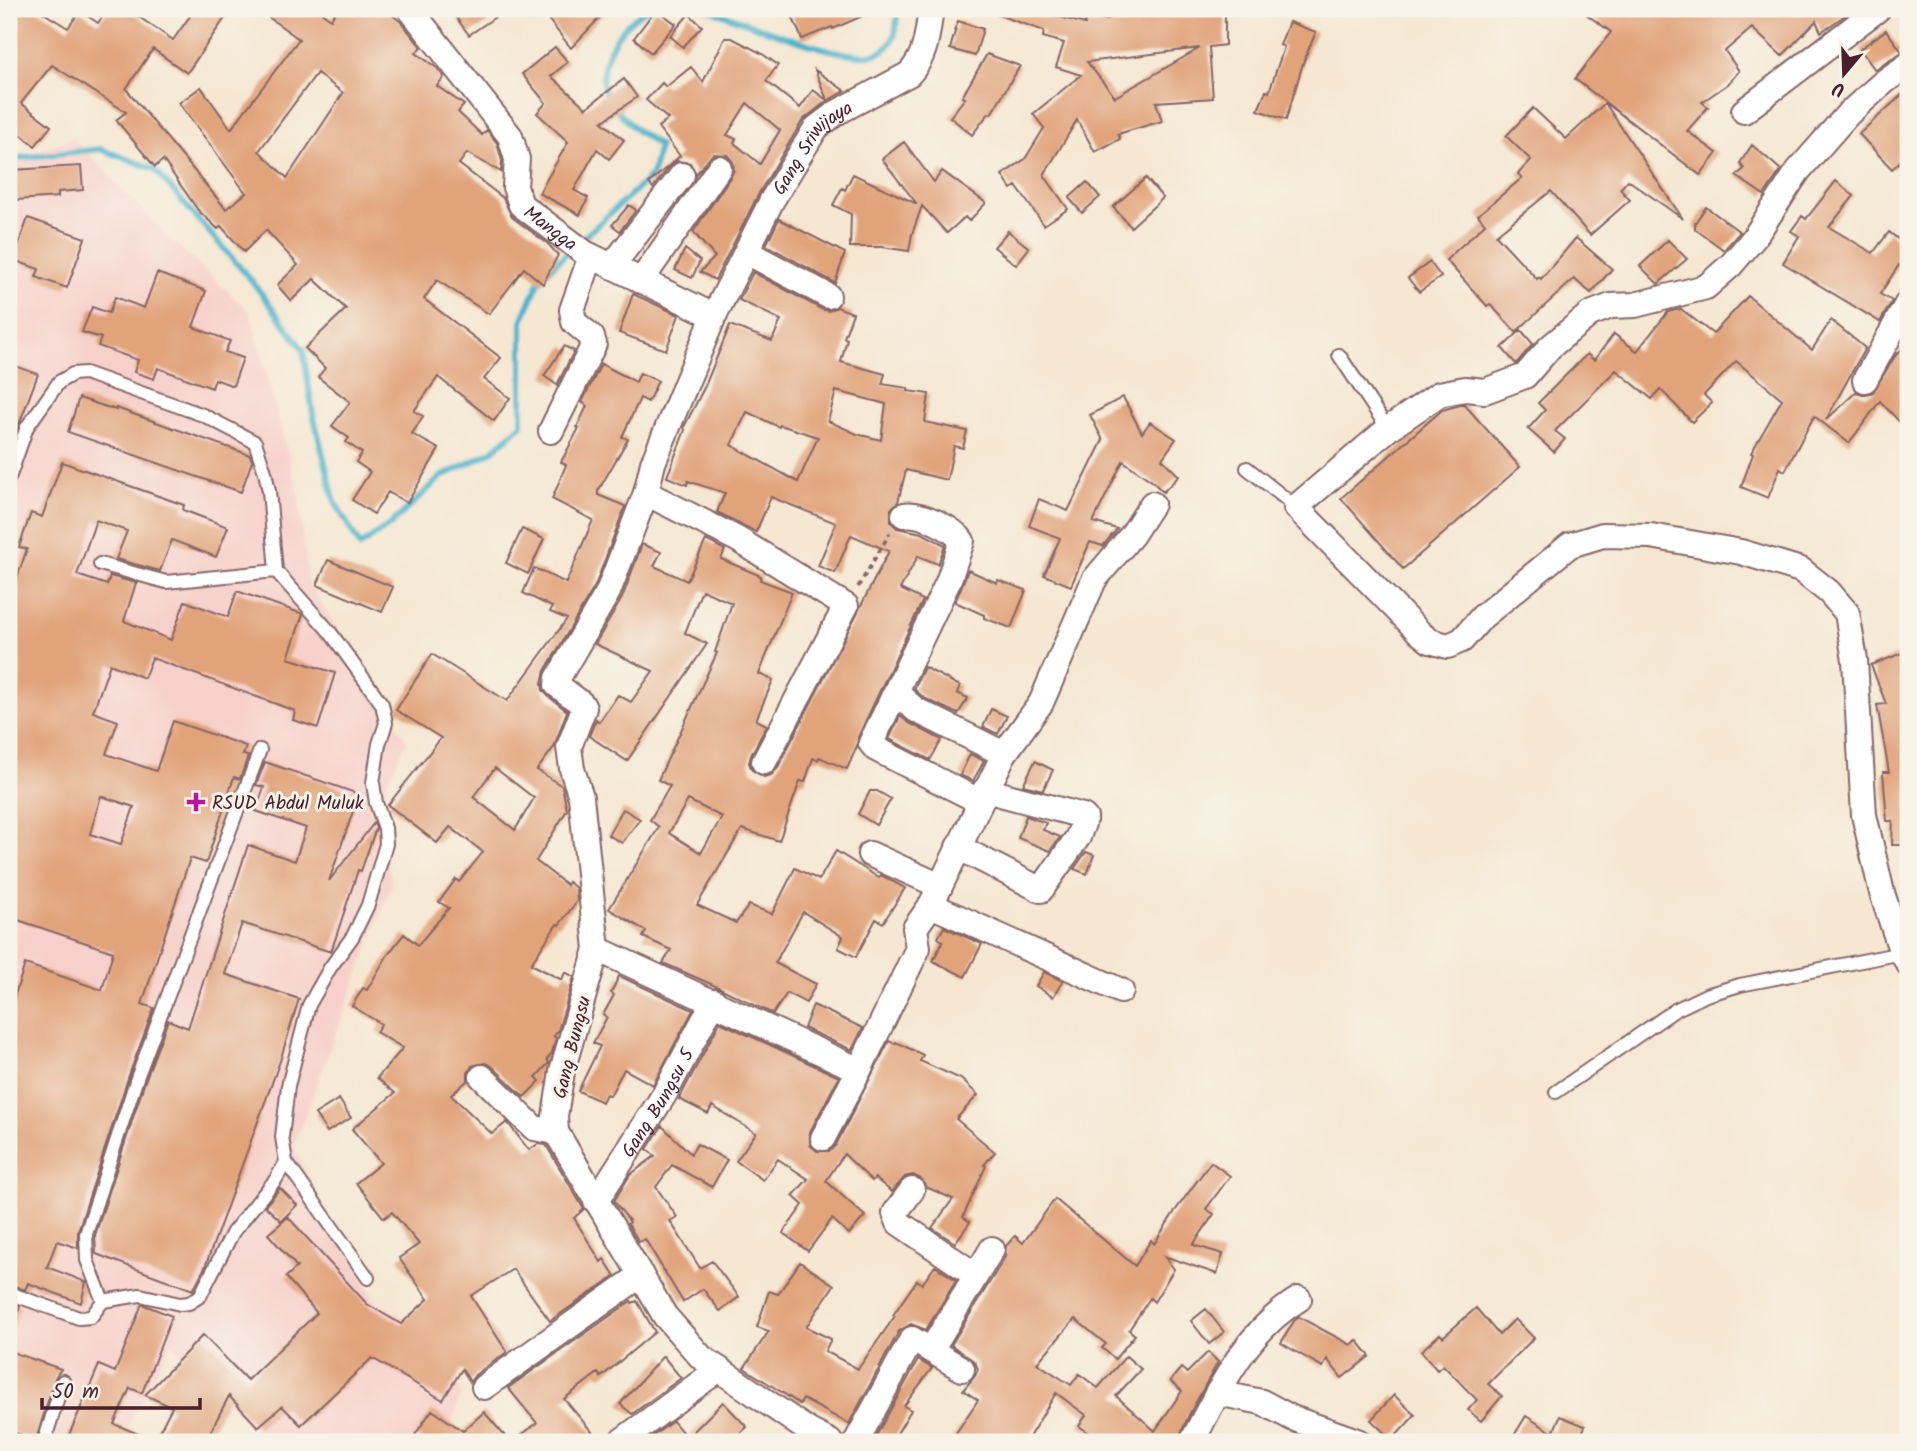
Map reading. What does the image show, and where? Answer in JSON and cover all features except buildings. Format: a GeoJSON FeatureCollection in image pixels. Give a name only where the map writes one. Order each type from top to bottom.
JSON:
{"type":"FeatureCollection","features":[{"type":"Feature","properties":{"kind":"street","name":"Mangga"},"geometry":{"type":"LineString","coordinates":[[410,9],[510,136],[517,159],[515,187],[521,205],[596,259],[714,316]]}},
{"type":"Feature","properties":{"kind":"street","name":"Gang Sriwijaya"},"geometry":{"type":"LineString","coordinates":[[557,685],[558,678],[608,592],[646,493],[653,463],[714,316],[772,200],[816,128],[836,113],[909,74],[918,64],[924,52],[931,9]]}},
{"type":"Feature","properties":{"kind":"street"},"geometry":{"type":"LineString","coordinates":[[1745,111],[1878,9]]}},
{"type":"Feature","properties":{"kind":"street"},"geometry":{"type":"LineString","coordinates":[[1905,958],[1882,892],[1864,816],[1855,660],[1847,613],[1829,592],[1801,570],[1741,552],[1651,536],[1602,535],[1570,545],[1482,617],[1462,640],[1448,646],[1430,641],[1420,633],[1296,507],[1388,429],[1438,394],[1465,389],[1485,391],[1525,376],[1550,347],[1590,314],[1611,306],[1635,305],[1706,287],[1731,265],[1754,238],[1798,171],[1848,114],[1885,81],[1908,65]]}},
{"type":"Feature","properties":{"kind":"street"},"geometry":{"type":"LineString","coordinates":[[641,281],[719,168]]}},
{"type":"Feature","properties":{"kind":"street"},"geometry":{"type":"LineString","coordinates":[[551,431],[594,344],[592,337],[574,322],[572,310],[596,259],[682,175]]}},
{"type":"Feature","properties":{"kind":"street"},"geometry":{"type":"LineString","coordinates":[[747,252],[828,296]]}},
{"type":"Feature","properties":{"kind":"street"},"geometry":{"type":"LineString","coordinates":[[1865,380],[1908,302]]}},
{"type":"Feature","properties":{"kind":"street"},"geometry":{"type":"LineString","coordinates":[[646,493],[737,539],[846,606],[764,762]]}},
{"type":"Feature","properties":{"kind":"street"},"geometry":{"type":"LineString","coordinates":[[823,1138],[918,948],[915,928],[935,895],[982,795],[1004,754],[1041,703],[1094,580],[1132,535],[1152,504]]}},
{"type":"Feature","properties":{"kind":"street"},"geometry":{"type":"LineString","coordinates":[[904,515],[911,514],[942,525],[957,534],[962,541],[948,582],[871,743],[876,749],[982,795],[1085,818],[1078,837],[1041,890],[958,847]]}},
{"type":"Feature","properties":{"kind":"street","name":"Gang Bungsu"},"geometry":{"type":"LineString","coordinates":[[556,1132],[555,1116],[562,1071],[597,949],[581,797],[572,769],[569,747],[584,708],[557,685]]}},
{"type":"Feature","properties":{"kind":"street"},"geometry":{"type":"LineString","coordinates":[[898,687],[901,697],[916,710],[1004,754]]}},
{"type":"Feature","properties":{"kind":"street"},"geometry":{"type":"LineString","coordinates":[[870,854],[935,895],[1121,991]]}},
{"type":"Feature","properties":{"kind":"street"},"geometry":{"type":"LineString","coordinates":[[597,949],[859,1070]]}},
{"type":"Feature","properties":{"kind":"street","name":"Gang Bungsu 5"},"geometry":{"type":"LineString","coordinates":[[596,1201],[664,1095],[714,1001]]}},
{"type":"Feature","properties":{"kind":"street"},"geometry":{"type":"LineString","coordinates":[[482,1077],[534,1128],[556,1132],[665,1316],[701,1357],[809,1431],[830,1442]]}},
{"type":"Feature","properties":{"kind":"street"},"geometry":{"type":"LineString","coordinates":[[912,1189],[894,1213],[899,1223],[975,1275]]}},
{"type":"Feature","properties":{"kind":"street"},"geometry":{"type":"LineString","coordinates":[[931,1350],[992,1249]]}},
{"type":"Feature","properties":{"kind":"street"},"geometry":{"type":"LineString","coordinates":[[484,1387],[641,1275]]}},
{"type":"Feature","properties":{"kind":"street"},"geometry":{"type":"LineString","coordinates":[[1192,1442],[1235,1362],[1280,1310],[1299,1299]]}},
{"type":"Feature","properties":{"kind":"street"},"geometry":{"type":"LineString","coordinates":[[856,1442],[912,1339],[962,1369]]}},
{"type":"Feature","properties":{"kind":"street"},"geometry":{"type":"LineString","coordinates":[[1235,1362],[1262,1402]]}},
{"type":"Feature","properties":{"kind":"street"},"geometry":{"type":"LineString","coordinates":[[620,1442],[719,1369]]}},
{"type":"Feature","properties":{"kind":"street"},"geometry":{"type":"LineString","coordinates":[[1217,1393],[1262,1402],[1292,1418],[1359,1442]]}},
{"type":"Feature","properties":{"kind":"lane"},"geometry":{"type":"LineString","coordinates":[[1339,355],[1388,429]]}},
{"type":"Feature","properties":{"kind":"lane"},"geometry":{"type":"LineString","coordinates":[[9,478],[27,427],[59,382],[73,374],[85,373],[203,415],[255,442],[269,491],[276,571],[349,656],[382,704],[386,723],[379,744],[373,783],[376,803],[385,828],[386,844],[368,905],[353,936],[330,968],[310,1004],[288,1086],[282,1137],[286,1162],[368,1278]]}},
{"type":"Feature","properties":{"kind":"lane"},"geometry":{"type":"LineString","coordinates":[[1247,468],[1296,507]]}},
{"type":"Feature","properties":{"kind":"lane"},"geometry":{"type":"LineString","coordinates":[[100,564],[166,582],[276,571]]}},
{"type":"Feature","properties":{"kind":"lane"},"geometry":{"type":"LineString","coordinates":[[103,1301],[88,1260],[86,1234],[137,1078],[260,750]]}},
{"type":"Feature","properties":{"kind":"lane"},"geometry":{"type":"LineString","coordinates":[[1556,1091],[1675,1010],[1706,995],[1740,985],[1905,958]]}},
{"type":"Feature","properties":{"kind":"lane"},"geometry":{"type":"LineString","coordinates":[[9,1293],[79,1318],[91,1317],[103,1301],[140,1295],[180,1304],[189,1303],[200,1296],[233,1232],[276,1179],[286,1162]]}},
{"type":"Feature","properties":{"kind":"lane"},"geometry":{"type":"LineString","coordinates":[[44,1442],[63,1381]]}},
{"type":"Feature","properties":{"kind":"path"},"geometry":{"type":"LineString","coordinates":[[846,606],[896,523],[904,515]]}},
{"type":"Feature","properties":{"kind":"shaded area","name":"RSUD Abdul Muluk"},"geometry":{"type":"Polygon","coordinates":[[[73,138],[173,241],[250,312],[298,491],[308,582],[407,741],[388,780],[378,825],[392,884],[293,1148],[377,1304],[407,1318],[453,1360],[461,1395],[447,1439],[442,1442],[268,1442],[171,1343],[120,1442],[9,1442],[9,162],[73,138]]]}},
{"type":"Feature","properties":{"kind":"waterway"},"geometry":{"type":"LineString","coordinates":[[608,98],[603,86],[603,73],[612,46],[629,23],[650,9]]}},
{"type":"Feature","properties":{"kind":"waterway"},"geometry":{"type":"LineString","coordinates":[[708,9],[818,47],[861,55],[883,51],[892,41],[897,9]]}},
{"type":"Feature","properties":{"kind":"waterway"},"geometry":{"type":"LineString","coordinates":[[579,242],[652,175],[659,146],[636,130],[614,107]]}},
{"type":"Feature","properties":{"kind":"waterway"},"geometry":{"type":"LineString","coordinates":[[9,159],[100,149],[154,169],[252,281],[303,349],[313,414],[335,502],[360,546],[389,526],[441,477],[491,452],[522,425],[522,321],[541,277],[571,249]]}},
{"type":"Feature","properties":{"kind":"place","name":"RSUD Abdul Muluk"},"geometry":{"type":"Point","coordinates":[196,802]}}]}
